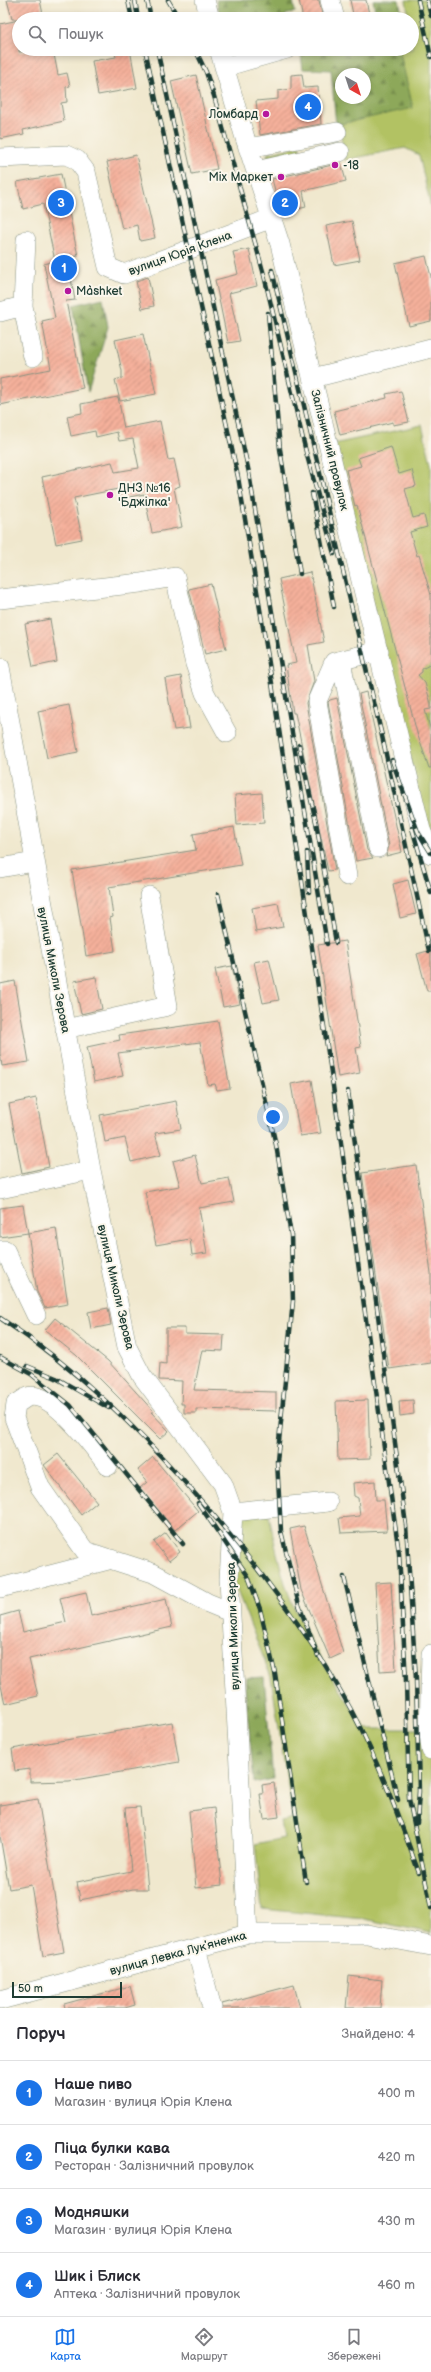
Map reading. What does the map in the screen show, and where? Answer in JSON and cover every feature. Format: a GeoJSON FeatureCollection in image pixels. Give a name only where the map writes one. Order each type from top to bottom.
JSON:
{"type":"FeatureCollection","features":[{"type":"Feature","properties":{"kind":"street"},"geometry":{"type":"LineString","coordinates":[[330,0],[333,12]]}},
{"type":"Feature","properties":{"kind":"street","name":"Залізничний провулок"},"geometry":{"type":"LineString","coordinates":[[221,56],[248,148],[272,218],[313,378],[421,830],[431,854]]}},
{"type":"Feature","properties":{"kind":"street"},"geometry":{"type":"LineString","coordinates":[[224,67],[262,56]]}},
{"type":"Feature","properties":{"kind":"street"},"geometry":{"type":"LineString","coordinates":[[248,148],[337,132]]}},
{"type":"Feature","properties":{"kind":"street"},"geometry":{"type":"LineString","coordinates":[[256,170],[340,152]]}},
{"type":"Feature","properties":{"kind":"street","name":"вулиця Юрія Клена"},"geometry":{"type":"LineString","coordinates":[[0,158],[66,155],[77,160],[86,172],[108,266],[124,274],[272,218]]}},
{"type":"Feature","properties":{"kind":"street"},"geometry":{"type":"LineString","coordinates":[[26,240],[24,306],[33,357]]}},
{"type":"Feature","properties":{"kind":"street"},"geometry":{"type":"LineString","coordinates":[[0,312],[24,306]]}},
{"type":"Feature","properties":{"kind":"street"},"geometry":{"type":"LineString","coordinates":[[313,378],[431,348]]}},
{"type":"Feature","properties":{"kind":"street"},"geometry":{"type":"LineString","coordinates":[[0,599],[140,583],[175,577],[195,664],[205,693],[227,733]]}},
{"type":"Feature","properties":{"kind":"street"},"geometry":{"type":"LineString","coordinates":[[347,876],[317,701],[334,662],[379,651]]}},
{"type":"Feature","properties":{"kind":"street"},"geometry":{"type":"LineString","coordinates":[[341,661],[378,848]]}},
{"type":"Feature","properties":{"kind":"street","name":"вулиця Миколи Зерова"},"geometry":{"type":"LineString","coordinates":[[0,666],[34,862],[91,1170],[127,1347],[142,1376],[223,1484],[232,1512],[229,1579],[230,1612],[248,1934]]}},
{"type":"Feature","properties":{"kind":"street"},"geometry":{"type":"LineString","coordinates":[[0,868],[34,862]]}},
{"type":"Feature","properties":{"kind":"street"},"geometry":{"type":"LineString","coordinates":[[65,1029],[168,1006],[150,896]]}},
{"type":"Feature","properties":{"kind":"street"},"geometry":{"type":"LineString","coordinates":[[0,1189],[91,1170]]}},
{"type":"Feature","properties":{"kind":"street"},"geometry":{"type":"LineString","coordinates":[[0,1250],[5,1250],[36,1315]]}},
{"type":"Feature","properties":{"kind":"street"},"geometry":{"type":"LineString","coordinates":[[108,1466],[70,1420],[54,1405],[41,1398],[28,1397],[16,1404],[14,1418],[40,1487],[85,1551],[153,1573],[208,1603],[230,1612]]}},
{"type":"Feature","properties":{"kind":"street"},"geometry":{"type":"LineString","coordinates":[[232,1512],[328,1502]]}},
{"type":"Feature","properties":{"kind":"street"},"geometry":{"type":"LineString","coordinates":[[0,1588],[112,1559]]}},
{"type":"Feature","properties":{"kind":"street"},"geometry":{"type":"LineString","coordinates":[[430,1738],[431,1654]]}},
{"type":"Feature","properties":{"kind":"street","name":"вулиця Левка Лукʼяненка"},"geometry":{"type":"LineString","coordinates":[[0,2000],[248,1934],[367,1934],[431,1946]]}},
{"type":"Feature","properties":{"kind":"street"},"geometry":{"type":"LineString","coordinates":[[196,1948],[212,2008]]}},
{"type":"Feature","properties":{"kind":"green space"},"geometry":{"type":"Polygon","coordinates":[[[216,0],[293,0],[295,12],[219,12],[216,0]]]}},
{"type":"Feature","properties":{"kind":"green space"},"geometry":{"type":"Polygon","coordinates":[[[373,0],[399,0],[402,12],[376,12],[373,0]]]}},
{"type":"Feature","properties":{"kind":"green space"},"geometry":{"type":"Polygon","coordinates":[[[406,0],[431,0],[431,208],[419,155],[405,148],[345,160],[337,113],[357,104],[371,104],[371,97],[387,90],[387,56],[419,56],[419,12],[408,12],[406,0]]]}},
{"type":"Feature","properties":{"kind":"green space"},"geometry":{"type":"Polygon","coordinates":[[[301,56],[401,56],[413,108],[336,125],[331,70],[303,69],[301,56]]]}},
{"type":"Feature","properties":{"kind":"green space"},"geometry":{"type":"Polygon","coordinates":[[[300,146],[299,152],[268,157],[267,154],[300,146]]]}},
{"type":"Feature","properties":{"kind":"green space"},"geometry":{"type":"Polygon","coordinates":[[[103,298],[108,327],[88,392],[73,305],[103,298]]]}},
{"type":"Feature","properties":{"kind":"green space"},"geometry":{"type":"Polygon","coordinates":[[[422,425],[431,464],[431,856],[329,445],[422,425]]]}},
{"type":"Feature","properties":{"kind":"green space"},"geometry":{"type":"Polygon","coordinates":[[[268,1510],[281,1571],[293,1605],[309,1637],[336,1684],[366,1729],[417,1729],[431,1749],[431,1933],[364,1919],[262,1909],[255,1844],[284,1838],[281,1822],[293,1819],[271,1677],[232,1578],[241,1513],[268,1510]]]}},
{"type":"Feature","properties":{"kind":"green space"},"geometry":{"type":"Polygon","coordinates":[[[264,1677],[273,1779],[254,1783],[245,1688],[247,1678],[264,1677]]]}},
{"type":"Feature","properties":{"kind":"building"},"geometry":{"type":"Polygon","coordinates":[[[7,0],[40,0],[43,12],[12,12],[12,19],[7,0]]]}},
{"type":"Feature","properties":{"kind":"building"},"geometry":{"type":"Polygon","coordinates":[[[299,0],[319,0],[322,12],[302,12],[299,0]]]}},
{"type":"Feature","properties":{"kind":"building"},"geometry":{"type":"Polygon","coordinates":[[[350,0],[366,0],[369,12],[353,12],[350,0]]]}},
{"type":"Feature","properties":{"kind":"building"},"geometry":{"type":"Polygon","coordinates":[[[12,21],[12,56],[54,56],[58,75],[67,73],[70,86],[66,87],[67,102],[61,103],[64,121],[23,130],[24,134],[0,139],[0,24],[12,21]]]}},
{"type":"Feature","properties":{"kind":"building"},"geometry":{"type":"Polygon","coordinates":[[[131,56],[137,88],[98,95],[92,61],[131,56]]]}},
{"type":"Feature","properties":{"kind":"building"},"geometry":{"type":"Polygon","coordinates":[[[302,74],[304,88],[318,87],[321,124],[260,135],[256,101],[278,99],[278,91],[291,89],[291,75],[302,74]]]}},
{"type":"Feature","properties":{"kind":"building"},"geometry":{"type":"Polygon","coordinates":[[[196,75],[217,169],[192,174],[171,81],[196,75]]]}},
{"type":"Feature","properties":{"kind":"building"},"geometry":{"type":"Polygon","coordinates":[[[136,155],[155,238],[140,241],[137,225],[122,229],[107,162],[136,155]]]}},
{"type":"Feature","properties":{"kind":"building"},"geometry":{"type":"Polygon","coordinates":[[[341,163],[346,181],[303,191],[306,207],[281,213],[272,179],[341,163]]]}},
{"type":"Feature","properties":{"kind":"building"},"geometry":{"type":"Polygon","coordinates":[[[61,174],[78,256],[67,258],[75,300],[66,301],[83,388],[0,405],[0,379],[51,369],[42,321],[55,318],[44,264],[55,261],[43,204],[23,209],[17,182],[61,174]]]}},
{"type":"Feature","properties":{"kind":"building"},"geometry":{"type":"Polygon","coordinates":[[[352,221],[360,260],[334,265],[326,226],[352,221]]]}},
{"type":"Feature","properties":{"kind":"building"},"geometry":{"type":"Polygon","coordinates":[[[249,249],[257,286],[229,293],[240,341],[228,343],[215,280],[238,274],[233,252],[249,249]]]}},
{"type":"Feature","properties":{"kind":"building"},"geometry":{"type":"Polygon","coordinates":[[[426,256],[431,277],[431,321],[409,326],[395,263],[426,256]]]}},
{"type":"Feature","properties":{"kind":"building"},"geometry":{"type":"Polygon","coordinates":[[[148,277],[154,306],[142,309],[136,281],[148,277]]]}},
{"type":"Feature","properties":{"kind":"building"},"geometry":{"type":"Polygon","coordinates":[[[143,334],[156,394],[120,401],[115,380],[122,378],[122,371],[115,340],[143,334]]]}},
{"type":"Feature","properties":{"kind":"building"},"geometry":{"type":"Polygon","coordinates":[[[401,391],[409,422],[393,425],[393,422],[340,435],[334,411],[387,398],[386,394],[401,391]]]}},
{"type":"Feature","properties":{"kind":"building"},"geometry":{"type":"Polygon","coordinates":[[[118,397],[124,428],[160,421],[168,460],[174,459],[180,486],[174,488],[182,527],[152,533],[144,494],[120,499],[118,489],[74,498],[82,539],[56,544],[42,477],[112,462],[115,472],[139,468],[133,439],[119,441],[117,432],[96,437],[95,431],[71,436],[67,416],[82,413],[81,404],[118,397]]]}},
{"type":"Feature","properties":{"kind":"building"},"geometry":{"type":"Polygon","coordinates":[[[391,447],[399,474],[412,470],[416,486],[405,489],[413,518],[424,515],[427,527],[410,532],[417,556],[419,555],[431,595],[431,664],[422,669],[422,672],[418,675],[425,683],[431,704],[431,709],[425,710],[431,731],[431,768],[429,768],[417,733],[357,505],[355,506],[346,470],[361,466],[358,458],[391,447]]]}},
{"type":"Feature","properties":{"kind":"building"},"geometry":{"type":"Polygon","coordinates":[[[310,572],[324,642],[308,645],[314,681],[306,703],[335,870],[328,871],[295,713],[293,713],[286,665],[296,663],[279,579],[310,572]]]}},
{"type":"Feature","properties":{"kind":"building"},"geometry":{"type":"Polygon","coordinates":[[[211,584],[226,649],[205,654],[189,589],[211,584]]]}},
{"type":"Feature","properties":{"kind":"building"},"geometry":{"type":"Polygon","coordinates":[[[50,619],[57,662],[33,667],[25,624],[50,619]]]}},
{"type":"Feature","properties":{"kind":"building"},"geometry":{"type":"Polygon","coordinates":[[[181,676],[190,728],[174,730],[165,679],[181,676]]]}},
{"type":"Feature","properties":{"kind":"building"},"geometry":{"type":"Polygon","coordinates":[[[366,692],[402,852],[386,856],[389,846],[359,694],[366,692]]]}},
{"type":"Feature","properties":{"kind":"building"},"geometry":{"type":"Polygon","coordinates":[[[337,698],[367,850],[373,858],[356,861],[328,702],[337,698]]]}},
{"type":"Feature","properties":{"kind":"building"},"geometry":{"type":"Polygon","coordinates":[[[69,705],[78,752],[47,758],[38,711],[69,705]]]}},
{"type":"Feature","properties":{"kind":"building"},"geometry":{"type":"Polygon","coordinates":[[[262,793],[264,823],[237,825],[235,795],[262,793]]]}},
{"type":"Feature","properties":{"kind":"building"},"geometry":{"type":"Polygon","coordinates":[[[234,827],[241,865],[109,887],[113,917],[110,918],[115,951],[86,956],[72,870],[196,850],[193,834],[234,827]]]}},
{"type":"Feature","properties":{"kind":"building"},"geometry":{"type":"Polygon","coordinates":[[[408,880],[416,914],[400,918],[393,884],[408,880]]]}},
{"type":"Feature","properties":{"kind":"building"},"geometry":{"type":"Polygon","coordinates":[[[278,903],[283,927],[256,932],[252,908],[278,903]]]}},
{"type":"Feature","properties":{"kind":"building"},"geometry":{"type":"Polygon","coordinates":[[[345,941],[361,1047],[356,1048],[360,1073],[338,1077],[318,945],[345,941]]]}},
{"type":"Feature","properties":{"kind":"building"},"geometry":{"type":"Polygon","coordinates":[[[431,950],[431,991],[427,991],[417,954],[431,950]]]}},
{"type":"Feature","properties":{"kind":"building"},"geometry":{"type":"Polygon","coordinates":[[[269,959],[279,1000],[263,1003],[254,962],[269,959]]]}},
{"type":"Feature","properties":{"kind":"building"},"geometry":{"type":"Polygon","coordinates":[[[232,966],[240,1004],[223,1007],[215,969],[232,966]]]}},
{"type":"Feature","properties":{"kind":"building"},"geometry":{"type":"Polygon","coordinates":[[[96,977],[102,1009],[81,1014],[74,981],[96,977]]]}},
{"type":"Feature","properties":{"kind":"building"},"geometry":{"type":"Polygon","coordinates":[[[15,981],[29,1062],[2,1066],[0,1054],[0,984],[15,981]]]}},
{"type":"Feature","properties":{"kind":"building"},"geometry":{"type":"Polygon","coordinates":[[[218,1021],[230,1088],[217,1090],[215,1084],[208,1085],[200,1042],[118,1053],[123,1076],[94,1082],[87,1047],[120,1040],[119,1035],[218,1021]]]}},
{"type":"Feature","properties":{"kind":"building"},"geometry":{"type":"Polygon","coordinates":[[[312,1080],[321,1133],[300,1136],[291,1084],[312,1080]]]}},
{"type":"Feature","properties":{"kind":"building"},"geometry":{"type":"Polygon","coordinates":[[[36,1098],[49,1167],[22,1173],[9,1104],[36,1098]]]}},
{"type":"Feature","properties":{"kind":"building"},"geometry":{"type":"Polygon","coordinates":[[[176,1101],[181,1129],[155,1133],[161,1155],[131,1162],[125,1138],[105,1142],[100,1115],[176,1101]]]}},
{"type":"Feature","properties":{"kind":"building"},"geometry":{"type":"Polygon","coordinates":[[[195,1155],[202,1183],[229,1178],[234,1202],[199,1208],[207,1253],[192,1255],[190,1239],[156,1245],[145,1192],[180,1186],[173,1161],[195,1155]]]}},
{"type":"Feature","properties":{"kind":"building"},"geometry":{"type":"Polygon","coordinates":[[[416,1165],[431,1273],[431,1363],[389,1369],[362,1173],[416,1165]]]}},
{"type":"Feature","properties":{"kind":"building"},"geometry":{"type":"Polygon","coordinates":[[[23,1205],[28,1233],[0,1237],[0,1208],[23,1205]]]}},
{"type":"Feature","properties":{"kind":"building"},"geometry":{"type":"Polygon","coordinates":[[[56,1228],[68,1304],[45,1308],[37,1292],[28,1233],[56,1228]]]}},
{"type":"Feature","properties":{"kind":"building"},"geometry":{"type":"Polygon","coordinates":[[[108,1308],[111,1325],[91,1329],[88,1312],[108,1308]]]}},
{"type":"Feature","properties":{"kind":"building"},"geometry":{"type":"Polygon","coordinates":[[[55,1318],[108,1361],[169,1431],[160,1439],[76,1355],[45,1330],[55,1318]]]}},
{"type":"Feature","properties":{"kind":"building"},"geometry":{"type":"Polygon","coordinates":[[[166,1328],[185,1328],[185,1334],[224,1335],[223,1351],[202,1350],[194,1390],[276,1392],[276,1411],[196,1409],[196,1413],[184,1413],[184,1404],[181,1404],[182,1381],[159,1380],[160,1363],[166,1364],[166,1328]]]}},
{"type":"Feature","properties":{"kind":"building"},"geometry":{"type":"Polygon","coordinates":[[[368,1400],[370,1459],[338,1460],[336,1401],[368,1400]]]}},
{"type":"Feature","properties":{"kind":"building"},"geometry":{"type":"Polygon","coordinates":[[[413,1400],[414,1414],[400,1416],[399,1401],[413,1400]]]}},
{"type":"Feature","properties":{"kind":"building"},"geometry":{"type":"Polygon","coordinates":[[[58,1454],[97,1502],[81,1515],[44,1465],[58,1454]]]}},
{"type":"Feature","properties":{"kind":"building"},"geometry":{"type":"Polygon","coordinates":[[[153,1457],[198,1511],[175,1530],[140,1488],[147,1482],[138,1470],[153,1457]]]}},
{"type":"Feature","properties":{"kind":"building"},"geometry":{"type":"Polygon","coordinates":[[[375,1481],[376,1500],[384,1500],[387,1531],[341,1533],[339,1518],[360,1516],[358,1498],[354,1496],[353,1483],[375,1481]]]}},
{"type":"Feature","properties":{"kind":"building"},"geometry":{"type":"Polygon","coordinates":[[[304,1526],[343,1653],[330,1659],[301,1590],[290,1529],[304,1526]]]}},
{"type":"Feature","properties":{"kind":"building"},"geometry":{"type":"Polygon","coordinates":[[[166,1533],[180,1552],[169,1561],[154,1542],[166,1533]]]}},
{"type":"Feature","properties":{"kind":"building"},"geometry":{"type":"Polygon","coordinates":[[[391,1582],[396,1670],[380,1671],[375,1583],[391,1582]]]}},
{"type":"Feature","properties":{"kind":"building"},"geometry":{"type":"Polygon","coordinates":[[[86,1592],[91,1616],[166,1599],[172,1627],[29,1659],[38,1696],[5,1704],[0,1681],[0,1616],[18,1611],[23,1632],[66,1622],[60,1598],[86,1592]]]}},
{"type":"Feature","properties":{"kind":"building"},"geometry":{"type":"Polygon","coordinates":[[[172,1722],[179,1762],[69,1781],[30,1782],[30,1769],[15,1771],[12,1749],[172,1722]]]}},
{"type":"Feature","properties":{"kind":"building"},"geometry":{"type":"Polygon","coordinates":[[[274,1783],[279,1817],[264,1819],[260,1794],[263,1794],[262,1785],[274,1783]]]}},
{"type":"Feature","properties":{"kind":"building"},"geometry":{"type":"Polygon","coordinates":[[[38,1799],[64,1952],[43,1956],[31,1885],[9,1889],[0,1836],[0,1805],[38,1799]]]}},
{"type":"Feature","properties":{"kind":"building"},"geometry":{"type":"Polygon","coordinates":[[[140,1807],[148,1889],[133,1889],[80,1900],[77,1882],[131,1871],[125,1808],[140,1807]]]}},
{"type":"Feature","properties":{"kind":"building"},"geometry":{"type":"Polygon","coordinates":[[[214,1808],[222,1885],[196,1888],[189,1811],[214,1808]]]}},
{"type":"Feature","properties":{"kind":"building"},"geometry":{"type":"Polygon","coordinates":[[[349,1976],[382,1980],[380,2008],[346,2008],[349,1976]]]}},
{"type":"Feature","properties":{"kind":"building"},"geometry":{"type":"Polygon","coordinates":[[[294,1985],[300,2008],[223,2008],[222,2004],[294,1985]]]}},
{"type":"Feature","properties":{"kind":"building"},"geometry":{"type":"Polygon","coordinates":[[[130,1986],[135,2005],[125,2008],[65,2008],[64,2004],[130,1986]]]}},
{"type":"Feature","properties":{"kind":"railway"},"geometry":{"type":"LineString","coordinates":[[128,0],[131,12]]}},
{"type":"Feature","properties":{"kind":"railway"},"geometry":{"type":"LineString","coordinates":[[135,0],[137,12]]}},
{"type":"Feature","properties":{"kind":"railway"},"geometry":{"type":"LineString","coordinates":[[147,0],[150,12]]}},
{"type":"Feature","properties":{"kind":"railway"},"geometry":{"type":"LineString","coordinates":[[168,0],[175,12]]}},
{"type":"Feature","properties":{"kind":"railway"},"geometry":{"type":"LineString","coordinates":[[418,0],[431,57]]}},
{"type":"Feature","properties":{"kind":"railway"},"geometry":{"type":"LineString","coordinates":[[427,0],[431,16]]}},
{"type":"Feature","properties":{"kind":"railway"},"geometry":{"type":"LineString","coordinates":[[147,56],[238,477],[268,657],[332,1079],[399,1553],[406,1681],[409,1799],[431,1908]]}},
{"type":"Feature","properties":{"kind":"railway"},"geometry":{"type":"LineString","coordinates":[[159,56],[249,473],[327,944]]}},
{"type":"Feature","properties":{"kind":"railway"},"geometry":{"type":"LineString","coordinates":[[198,56],[206,72],[214,96],[263,271],[306,452],[334,554]]}},
{"type":"Feature","properties":{"kind":"railway"},"geometry":{"type":"LineString","coordinates":[[272,270],[382,736],[429,951]]}},
{"type":"Feature","properties":{"kind":"railway"},"geometry":{"type":"LineString","coordinates":[[268,313],[280,449],[300,574]]}},
{"type":"Feature","properties":{"kind":"railway"},"geometry":{"type":"LineString","coordinates":[[312,493],[334,607]]}},
{"type":"Feature","properties":{"kind":"railway"},"geometry":{"type":"LineString","coordinates":[[299,745],[316,822],[336,943]]}},
{"type":"Feature","properties":{"kind":"railway"},"geometry":{"type":"LineString","coordinates":[[392,760],[418,832],[431,853]]}},
{"type":"Feature","properties":{"kind":"railway"},"geometry":{"type":"LineString","coordinates":[[412,828],[431,893]]}},
{"type":"Feature","properties":{"kind":"railway"},"geometry":{"type":"LineString","coordinates":[[307,852],[309,892]]}},
{"type":"Feature","properties":{"kind":"railway"},"geometry":{"type":"LineString","coordinates":[[218,894],[276,1145],[291,1235],[293,1301],[277,1461],[281,1531],[299,1605],[318,1656]]}},
{"type":"Feature","properties":{"kind":"railway"},"geometry":{"type":"LineString","coordinates":[[348,1091],[406,1525],[416,1679],[419,1791],[417,1823]]}},
{"type":"Feature","properties":{"kind":"railway"},"geometry":{"type":"LineString","coordinates":[[0,1318],[57,1359],[109,1404],[181,1478],[259,1571],[310,1641],[352,1712],[384,1780],[419,1873]]}},
{"type":"Feature","properties":{"kind":"railway"},"geometry":{"type":"LineString","coordinates":[[0,1357],[31,1374],[70,1405],[183,1544]]}},
{"type":"Feature","properties":{"kind":"railway"},"geometry":{"type":"LineString","coordinates":[[27,1366],[56,1378],[109,1408]]}},
{"type":"Feature","properties":{"kind":"railway"},"geometry":{"type":"LineString","coordinates":[[198,1503],[248,1576],[260,1609],[275,1673],[306,1882]]}},
{"type":"Feature","properties":{"kind":"railway"},"geometry":{"type":"LineString","coordinates":[[344,1577],[398,1800]]}},
{"type":"Feature","properties":{"kind":"place","name":"Шик і Блиск"},"geometry":{"type":"Point","coordinates":[308,107]}},
{"type":"Feature","properties":{"kind":"place","name":"Ломбард"},"geometry":{"type":"Point","coordinates":[266,114]}},
{"type":"Feature","properties":{"kind":"place","name":"-18"},"geometry":{"type":"Point","coordinates":[335,165]}},
{"type":"Feature","properties":{"kind":"place","name":"Mix Маркет"},"geometry":{"type":"Point","coordinates":[281,177]}},
{"type":"Feature","properties":{"kind":"place","name":"Модняшки"},"geometry":{"type":"Point","coordinates":[61,203]}},
{"type":"Feature","properties":{"kind":"place","name":"Піца булки кава"},"geometry":{"type":"Point","coordinates":[285,203]}},
{"type":"Feature","properties":{"kind":"place","name":"Наше пиво"},"geometry":{"type":"Point","coordinates":[64,268]}},
{"type":"Feature","properties":{"kind":"place","name":"Màshket"},"geometry":{"type":"Point","coordinates":[68,291]}},
{"type":"Feature","properties":{"kind":"place","name":"ДНЗ №16 'Бджілка'"},"geometry":{"type":"Point","coordinates":[110,495]}}]}
